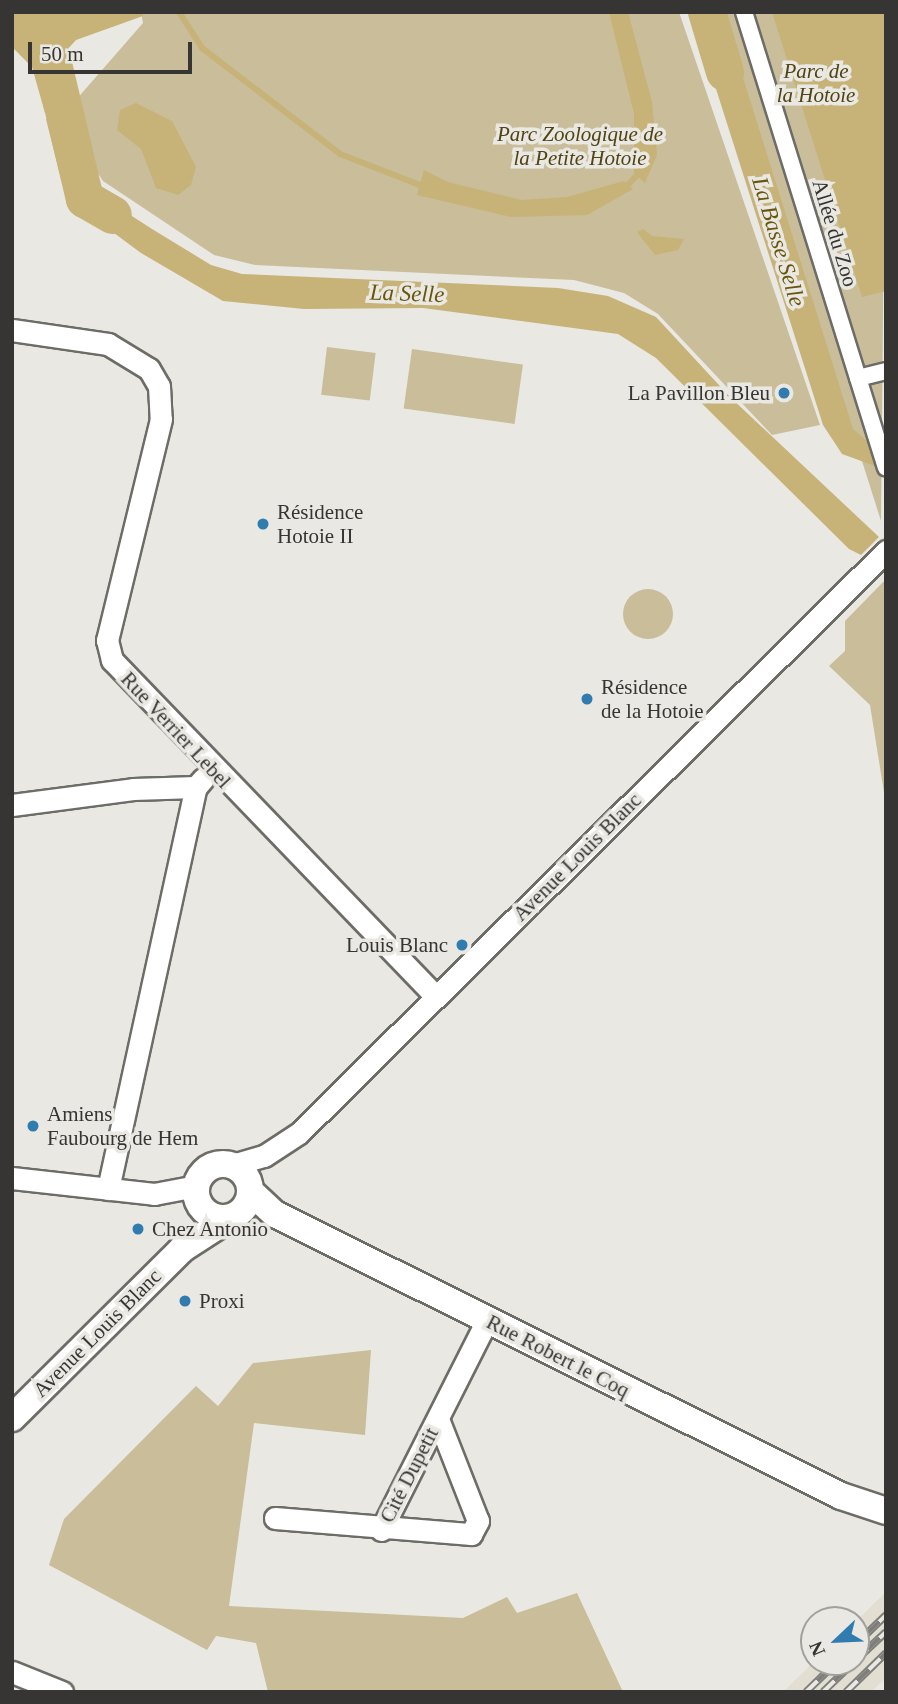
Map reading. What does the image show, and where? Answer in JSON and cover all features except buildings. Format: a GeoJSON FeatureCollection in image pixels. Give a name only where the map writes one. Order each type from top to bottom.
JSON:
{"type":"FeatureCollection","features":[{"type":"Feature","properties":{"kind":"street","name":"Allée du Zoo"},"geometry":{"type":"LineString","coordinates":[[744,12],[886,467]]}},
{"type":"Feature","properties":{"kind":"street","name":"Rue Verrier Lebel"},"geometry":{"type":"LineString","coordinates":[[12,330],[114,346],[134,355],[159,386],[161,419],[107,640],[125,680],[436,998]]}},
{"type":"Feature","properties":{"kind":"street"},"geometry":{"type":"LineString","coordinates":[[858,378],[886,371]]}},
{"type":"Feature","properties":{"kind":"street","name":"Avenue Louis Blanc"},"geometry":{"type":"LineString","coordinates":[[12,1418],[241,1193],[264,1156],[299,1133],[886,551]]}},
{"type":"Feature","properties":{"kind":"street"},"geometry":{"type":"LineString","coordinates":[[108,1189],[196,787],[212,770]]}},
{"type":"Feature","properties":{"kind":"street"},"geometry":{"type":"LineString","coordinates":[[12,806],[133,789],[196,787]]}},
{"type":"Feature","properties":{"kind":"street"},"geometry":{"type":"LineString","coordinates":[[209,1168],[241,1193],[212,1216],[198,1195],[209,1168]]}},
{"type":"Feature","properties":{"kind":"street"},"geometry":{"type":"LineString","coordinates":[[12,1178],[108,1189],[198,1195]]}},
{"type":"Feature","properties":{"kind":"street","name":"Rue Robert le Coq"},"geometry":{"type":"LineString","coordinates":[[241,1193],[275,1214],[841,1496]]}},
{"type":"Feature","properties":{"kind":"street","name":"Avenue Louis Blanc"},"geometry":{"type":"LineString","coordinates":[[182,1249],[198,1195]]}},
{"type":"Feature","properties":{"kind":"street","name":"Cité Dupetit"},"geometry":{"type":"LineString","coordinates":[[381,1530],[487,1320]]}},
{"type":"Feature","properties":{"kind":"street","name":"Cité Dupetit"},"geometry":{"type":"LineString","coordinates":[[275,1518],[381,1530],[471,1534],[476,1529],[438,1419]]}},
{"type":"Feature","properties":{"kind":"street"},"geometry":{"type":"LineString","coordinates":[[841,1496],[886,1511]]}},
{"type":"Feature","properties":{"kind":"street"},"geometry":{"type":"LineString","coordinates":[[841,1496],[886,1526]]}},
{"type":"Feature","properties":{"kind":"street"},"geometry":{"type":"LineString","coordinates":[[12,1672],[62,1692]]}},
{"type":"Feature","properties":{"kind":"shaded area"},"geometry":{"type":"Polygon","coordinates":[[[886,1592],[886,1678],[871,1692],[783,1692],[800,1676],[870,1676],[870,1607],[886,1592]]]}},
{"type":"Feature","properties":{"kind":"green space","name":"Parc Zoologique de la Petite Hotoie"},"geometry":{"type":"Polygon","coordinates":[[[141,12],[679,12],[820,425],[772,435],[658,314],[624,293],[574,280],[255,265],[214,255],[103,181],[85,153],[75,101],[143,23],[141,12]]]}},
{"type":"Feature","properties":{"kind":"green space","name":"Parc de la Hotoie"},"geometry":{"type":"Polygon","coordinates":[[[720,12],[886,12],[881,521],[720,12]]]}},
{"type":"Feature","properties":{"kind":"green space"},"geometry":{"type":"Polygon","coordinates":[[[327,347],[376,353],[370,401],[321,395],[327,347]]]}},
{"type":"Feature","properties":{"kind":"green space"},"geometry":{"type":"Polygon","coordinates":[[[412,349],[523,365],[515,424],[404,408],[412,349]]]}},
{"type":"Feature","properties":{"kind":"green space"},"geometry":{"type":"Polygon","coordinates":[[[886,579],[886,805],[870,705],[829,666],[845,651],[845,621],[886,579]]]}},
{"type":"Feature","properties":{"kind":"green space"},"geometry":{"type":"Polygon","coordinates":[[[648,589],[665,597],[673,614],[665,631],[648,639],[631,631],[623,614],[631,597],[648,589]]]}},
{"type":"Feature","properties":{"kind":"green space"},"geometry":{"type":"Polygon","coordinates":[[[371,1350],[365,1435],[254,1423],[229,1606],[463,1618],[507,1597],[517,1613],[577,1593],[623,1692],[268,1692],[256,1643],[216,1636],[207,1650],[49,1565],[64,1519],[196,1386],[218,1406],[253,1363],[371,1350]]]}},
{"type":"Feature","properties":{"kind":"water"},"geometry":{"type":"Polygon","coordinates":[[[12,12],[142,12],[143,16],[76,40],[65,52],[73,110],[45,113],[32,67],[12,47],[12,12]]]}},
{"type":"Feature","properties":{"kind":"water"},"geometry":{"type":"Polygon","coordinates":[[[609,12],[628,12],[652,102],[657,155],[645,183],[634,173],[634,114],[609,12]]]}},
{"type":"Feature","properties":{"kind":"water"},"geometry":{"type":"Polygon","coordinates":[[[772,12],[886,12],[886,291],[862,297],[772,12]]]}},
{"type":"Feature","properties":{"kind":"water"},"geometry":{"type":"Polygon","coordinates":[[[724,17],[853,429],[867,441],[878,467],[842,454],[823,425],[696,26],[724,17]]]}},
{"type":"Feature","properties":{"kind":"water"},"geometry":{"type":"Polygon","coordinates":[[[136,103],[172,121],[196,167],[191,185],[178,195],[156,188],[141,149],[117,130],[120,110],[136,103]]]}},
{"type":"Feature","properties":{"kind":"water"},"geometry":{"type":"Polygon","coordinates":[[[74,116],[84,168],[61,179],[46,119],[74,116]]]}},
{"type":"Feature","properties":{"kind":"water"},"geometry":{"type":"Polygon","coordinates":[[[424,170],[448,182],[521,200],[567,197],[624,181],[633,189],[587,215],[511,217],[417,195],[424,170]]]}},
{"type":"Feature","properties":{"kind":"water"},"geometry":{"type":"Polygon","coordinates":[[[88,176],[107,200],[152,229],[211,265],[242,274],[558,288],[608,296],[656,317],[730,397],[879,537],[861,555],[849,549],[656,358],[618,334],[423,308],[304,309],[223,301],[141,253],[75,204],[64,187],[88,176]]]}},
{"type":"Feature","properties":{"kind":"water"},"geometry":{"type":"Polygon","coordinates":[[[643,229],[652,236],[684,239],[678,250],[655,255],[637,232],[643,229]]]}},
{"type":"Feature","properties":{"kind":"waterway"},"geometry":{"type":"LineString","coordinates":[[179,12],[202,48],[340,154],[425,187]]}},
{"type":"Feature","properties":{"kind":"waterway","name":"La Basse Selle"},"geometry":{"type":"LineString","coordinates":[[707,12],[725,72]]}},
{"type":"Feature","properties":{"kind":"waterway","name":"La Selle"},"geometry":{"type":"LineString","coordinates":[[12,27],[45,30],[85,199],[113,215]]}},
{"type":"Feature","properties":{"kind":"waterway"},"geometry":{"type":"LineString","coordinates":[[624,189],[641,171]]}},
{"type":"Feature","properties":{"kind":"railway"},"geometry":{"type":"LineString","coordinates":[[870,1630],[886,1615]]}},
{"type":"Feature","properties":{"kind":"railway"},"geometry":{"type":"LineString","coordinates":[[870,1647],[886,1632]]}},
{"type":"Feature","properties":{"kind":"railway"},"geometry":{"type":"LineString","coordinates":[[846,1692],[886,1653]]}},
{"type":"Feature","properties":{"kind":"railway"},"geometry":{"type":"LineString","coordinates":[[806,1692],[823,1676]]}},
{"type":"Feature","properties":{"kind":"railway"},"geometry":{"type":"LineString","coordinates":[[823,1692],[840,1676]]}},
{"type":"Feature","properties":{"kind":"place","name":"La Pavillon Bleu"},"geometry":{"type":"Point","coordinates":[784,393]}},
{"type":"Feature","properties":{"kind":"place","name":"Résidence Hotoie II"},"geometry":{"type":"Point","coordinates":[263,524]}},
{"type":"Feature","properties":{"kind":"place","name":"Résidence de la Hotoie"},"geometry":{"type":"Point","coordinates":[587,699]}},
{"type":"Feature","properties":{"kind":"place","name":"Louis Blanc"},"geometry":{"type":"Point","coordinates":[462,945]}},
{"type":"Feature","properties":{"kind":"place","name":"Amiens Faubourg de Hem"},"geometry":{"type":"Point","coordinates":[33,1126]}},
{"type":"Feature","properties":{"kind":"place","name":"Chez Antonio"},"geometry":{"type":"Point","coordinates":[138,1229]}},
{"type":"Feature","properties":{"kind":"place","name":"Proxi"},"geometry":{"type":"Point","coordinates":[185,1301]}}]}
